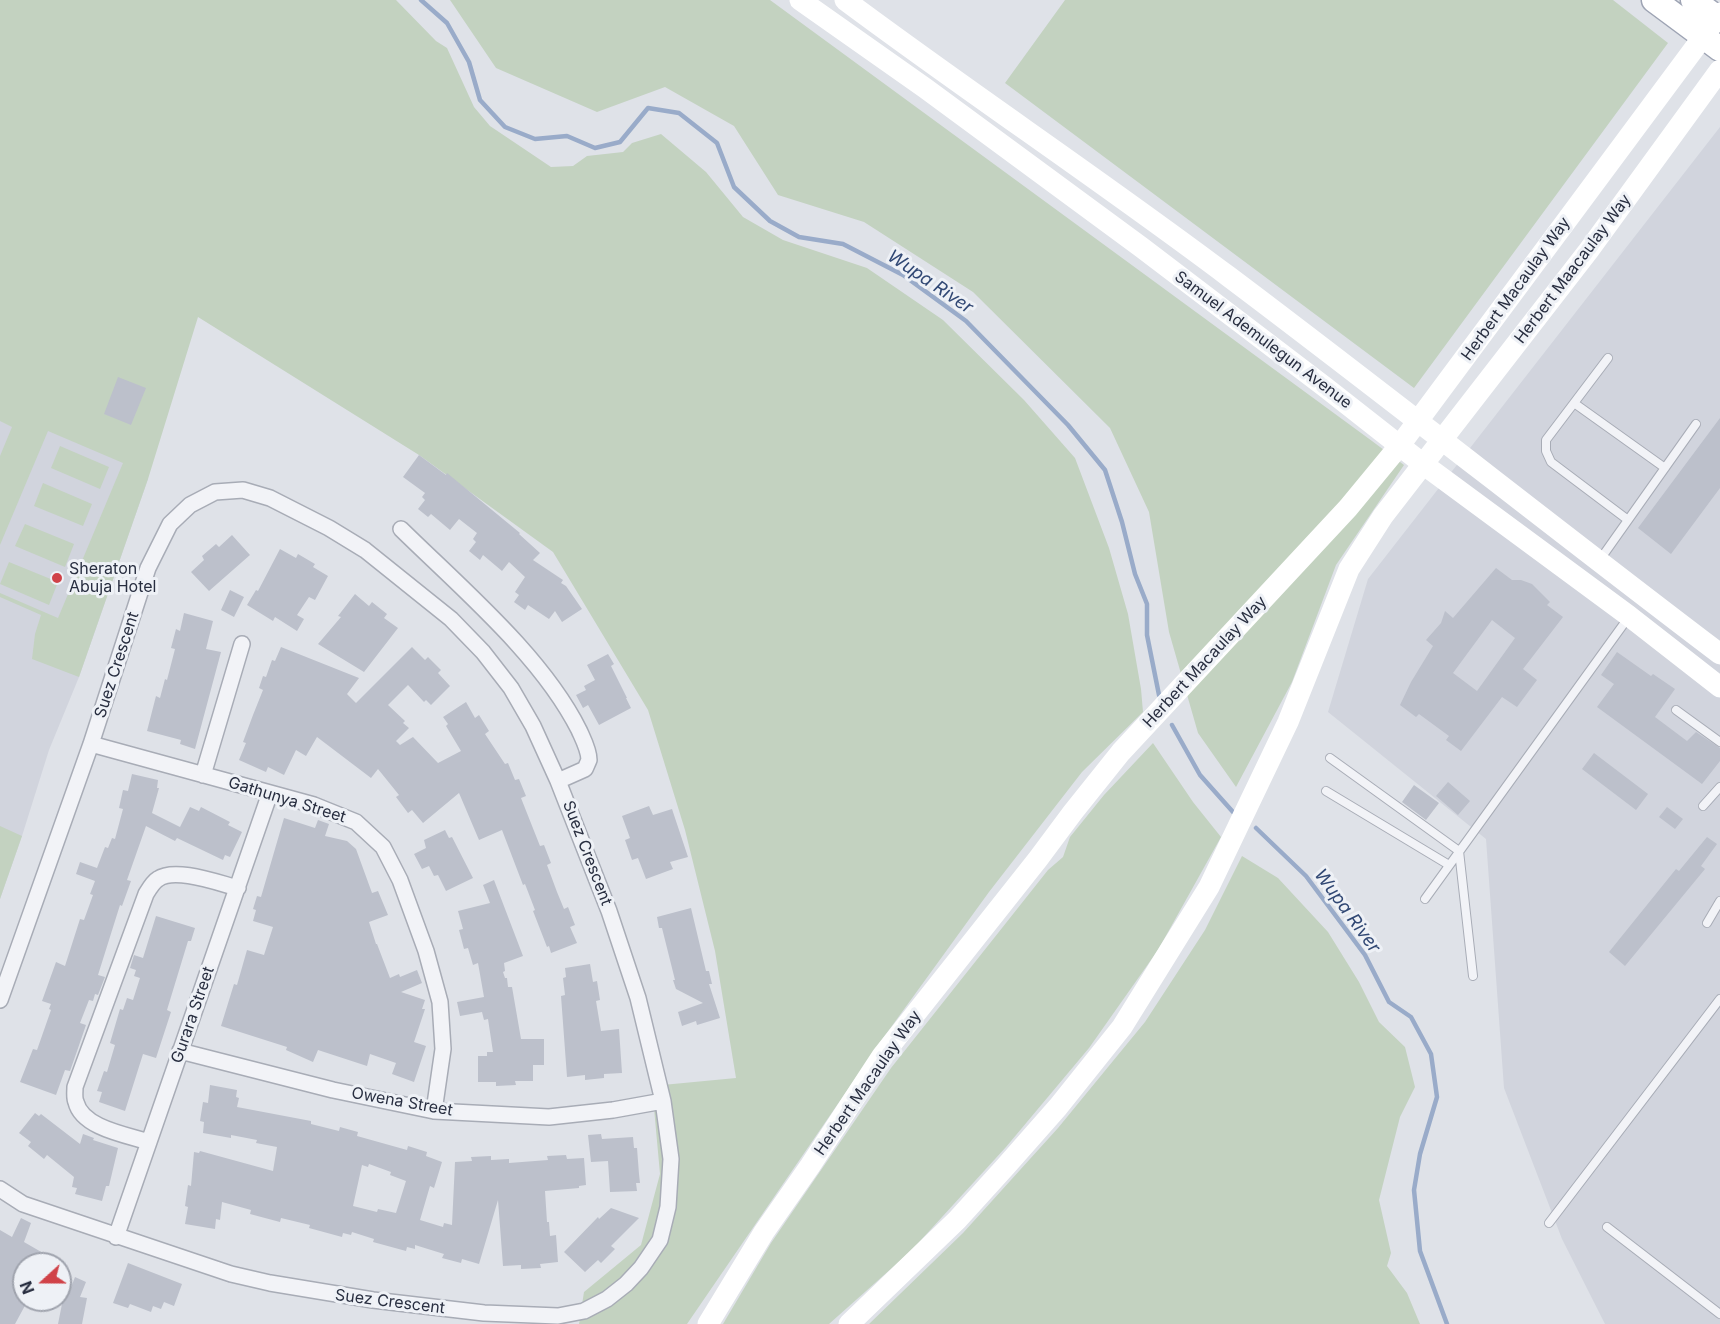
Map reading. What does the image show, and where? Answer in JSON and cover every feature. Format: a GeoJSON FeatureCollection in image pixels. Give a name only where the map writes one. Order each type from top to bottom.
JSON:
{"type":"FeatureCollection","features":[{"type":"Feature","properties":{"kind":"main road","name":"Samuel Ademulegun Avenue"},"geometry":{"type":"LineString","coordinates":[[800,0],[1038,171],[1720,687]]}},
{"type":"Feature","properties":{"kind":"main road"},"geometry":{"type":"LineString","coordinates":[[1654,0],[1715,29]]}},
{"type":"Feature","properties":{"kind":"main road"},"geometry":{"type":"LineString","coordinates":[[1693,0],[1715,29]]}},
{"type":"Feature","properties":{"kind":"main road","name":"Samuel Ademulegun Avenue"},"geometry":{"type":"LineString","coordinates":[[847,2],[1227,275],[1720,654]]}},
{"type":"Feature","properties":{"kind":"main road","name":"Herbert Macaulay Way"},"geometry":{"type":"LineString","coordinates":[[708,1324],[764,1232],[882,1056],[1121,752],[1348,508],[1400,445],[1715,29]]}},
{"type":"Feature","properties":{"kind":"main road","name":"Herbert Maacaulay Way"},"geometry":{"type":"LineString","coordinates":[[1423,464],[1589,250],[1720,70]]}},
{"type":"Feature","properties":{"kind":"main road"},"geometry":{"type":"LineString","coordinates":[[849,1324],[957,1220],[1058,1107],[1122,1027],[1209,887],[1288,722],[1349,569],[1383,516],[1423,464]]}},
{"type":"Feature","properties":{"kind":"street","name":"Suez Crescent"},"geometry":{"type":"LineString","coordinates":[[0,1000],[91,744],[148,568],[170,524],[190,505],[215,492],[243,490],[270,498],[329,528],[364,550],[451,619],[483,652],[511,688],[533,726],[558,781],[609,911],[638,998],[663,1101],[671,1159],[668,1207],[660,1240],[641,1268],[607,1299],[584,1311],[558,1316],[484,1313],[373,1300],[311,1291],[231,1274],[23,1204],[0,1189]]}},
{"type":"Feature","properties":{"kind":"street"},"geometry":{"type":"LineString","coordinates":[[401,529],[493,619],[531,660],[570,712],[584,741],[589,761],[585,769],[558,781]]}},
{"type":"Feature","properties":{"kind":"street"},"geometry":{"type":"LineString","coordinates":[[203,775],[242,644]]}},
{"type":"Feature","properties":{"kind":"street","name":"Gathunya Street"},"geometry":{"type":"LineString","coordinates":[[91,744],[314,805],[356,822],[383,847],[404,890],[426,951],[440,1002],[442,1049],[434,1111]]}},
{"type":"Feature","properties":{"kind":"street","name":"Gurara Street"},"geometry":{"type":"LineString","coordinates":[[116,1237],[270,793]]}},
{"type":"Feature","properties":{"kind":"street"},"geometry":{"type":"LineString","coordinates":[[149,1142],[113,1131],[82,1114],[76,1103],[75,1088],[146,894],[156,879],[169,874],[192,876],[238,888]]}},
{"type":"Feature","properties":{"kind":"street","name":"Owena Street"},"geometry":{"type":"LineString","coordinates":[[180,1051],[333,1090],[434,1111],[549,1117],[663,1101]]}},
{"type":"Feature","properties":{"kind":"lane"},"geometry":{"type":"LineString","coordinates":[[1608,358],[1546,440],[1546,451],[1551,462],[1628,520]]}},
{"type":"Feature","properties":{"kind":"lane"},"geometry":{"type":"LineString","coordinates":[[1574,403],[1665,468]]}},
{"type":"Feature","properties":{"kind":"lane"},"geometry":{"type":"LineString","coordinates":[[1599,562],[1696,424]]}},
{"type":"Feature","properties":{"kind":"lane"},"geometry":{"type":"LineString","coordinates":[[1425,898],[1629,616]]}},
{"type":"Feature","properties":{"kind":"lane"},"geometry":{"type":"LineString","coordinates":[[1676,710],[1720,742]]}},
{"type":"Feature","properties":{"kind":"lane"},"geometry":{"type":"LineString","coordinates":[[1330,758],[1459,851],[1473,976]]}},
{"type":"Feature","properties":{"kind":"lane"},"geometry":{"type":"LineString","coordinates":[[1703,806],[1720,787]]}},
{"type":"Feature","properties":{"kind":"lane"},"geometry":{"type":"LineString","coordinates":[[1326,791],[1449,865]]}},
{"type":"Feature","properties":{"kind":"lane"},"geometry":{"type":"LineString","coordinates":[[1707,923],[1720,902]]}},
{"type":"Feature","properties":{"kind":"lane"},"geometry":{"type":"LineString","coordinates":[[1549,1223],[1720,999]]}},
{"type":"Feature","properties":{"kind":"lane"},"geometry":{"type":"LineString","coordinates":[[1607,1227],[1720,1314]]}},
{"type":"Feature","properties":{"kind":"shaded area"},"geometry":{"type":"Polygon","coordinates":[[[1720,127],[1720,1324],[1605,1324],[1562,1239],[1504,1088],[1486,839],[1328,712],[1368,579],[1720,127]]]}},
{"type":"Feature","properties":{"kind":"shaded area","name":"Sheraton Abuja Hotel"},"geometry":{"type":"Polygon","coordinates":[[[0,227],[148,479],[79,677],[49,750],[0,899],[0,227]]]}},
{"type":"Feature","properties":{"kind":"green space"},"geometry":{"type":"Polygon","coordinates":[[[0,0],[396,0],[436,41],[447,48],[474,107],[490,126],[551,167],[573,166],[587,156],[623,152],[632,143],[661,134],[706,172],[743,217],[783,240],[867,268],[943,320],[1024,400],[1075,458],[1109,548],[1128,614],[1143,712],[1082,772],[989,892],[881,1041],[687,1324],[579,1324],[584,1292],[641,1245],[660,1174],[652,1086],[736,1078],[715,951],[685,830],[648,710],[553,552],[419,455],[198,317],[148,479],[79,677],[32,659],[35,634],[41,615],[0,597],[0,593],[58,618],[123,463],[48,431],[0,545],[0,456],[12,427],[0,421],[0,0]]]}},
{"type":"Feature","properties":{"kind":"green space"},"geometry":{"type":"Polygon","coordinates":[[[450,0],[770,0],[1404,465],[1336,565],[1292,682],[1236,787],[1198,733],[1169,632],[1149,512],[1110,428],[973,292],[864,222],[778,195],[734,126],[665,87],[597,112],[496,68],[450,0]]]}},
{"type":"Feature","properties":{"kind":"green space"},"geometry":{"type":"Polygon","coordinates":[[[1065,0],[1613,0],[1668,43],[1414,388],[1005,83],[1065,0]]]}},
{"type":"Feature","properties":{"kind":"green space"},"geometry":{"type":"Polygon","coordinates":[[[60,446],[109,467],[100,489],[51,468],[60,446]]]}},
{"type":"Feature","properties":{"kind":"green space"},"geometry":{"type":"Polygon","coordinates":[[[43,483],[92,504],[83,526],[34,506],[43,483]]]}},
{"type":"Feature","properties":{"kind":"green space"},"geometry":{"type":"Polygon","coordinates":[[[25,524],[74,544],[65,567],[15,546],[25,524]]]}},
{"type":"Feature","properties":{"kind":"green space"},"geometry":{"type":"Polygon","coordinates":[[[9,562],[58,582],[49,605],[0,584],[9,562]]]}},
{"type":"Feature","properties":{"kind":"green space"},"geometry":{"type":"Polygon","coordinates":[[[1153,743],[1193,802],[1221,837],[1158,950],[1089,1048],[1006,1147],[911,1251],[829,1324],[723,1324],[771,1243],[891,1068],[1048,870],[1063,857],[1070,837],[1104,795],[1153,743]]]}},
{"type":"Feature","properties":{"kind":"green space"},"geometry":{"type":"Polygon","coordinates":[[[0,826],[22,836],[0,899],[0,826]]]}},
{"type":"Feature","properties":{"kind":"green space"},"geometry":{"type":"Polygon","coordinates":[[[1242,856],[1278,878],[1328,932],[1359,982],[1379,1022],[1405,1047],[1415,1087],[1400,1117],[1379,1200],[1391,1253],[1387,1266],[1407,1293],[1420,1324],[869,1324],[963,1233],[1058,1128],[1145,1022],[1205,930],[1242,856]]]}},
{"type":"Feature","properties":{"kind":"building"},"geometry":{"type":"Polygon","coordinates":[[[118,377],[146,388],[131,425],[104,414],[118,377]]]}},
{"type":"Feature","properties":{"kind":"building"},"geometry":{"type":"Polygon","coordinates":[[[1720,418],[1720,488],[1671,554],[1638,528],[1720,418]]]}},
{"type":"Feature","properties":{"kind":"building"},"geometry":{"type":"Polygon","coordinates":[[[419,455],[446,475],[447,473],[520,533],[540,553],[533,560],[563,580],[561,583],[566,586],[582,609],[562,622],[555,611],[549,619],[528,605],[525,610],[514,602],[519,595],[515,592],[525,577],[509,562],[502,571],[483,555],[480,560],[469,551],[476,542],[473,539],[477,533],[459,519],[450,530],[431,514],[428,517],[418,509],[425,500],[422,497],[425,493],[403,477],[419,455]]]}},
{"type":"Feature","properties":{"kind":"building"},"geometry":{"type":"Polygon","coordinates":[[[232,535],[250,555],[209,591],[191,572],[204,560],[202,556],[216,544],[219,547],[232,535]]]}},
{"type":"Feature","properties":{"kind":"building"},"geometry":{"type":"Polygon","coordinates":[[[280,549],[296,558],[298,554],[315,564],[313,567],[328,576],[315,600],[309,597],[297,615],[304,619],[297,631],[275,617],[273,621],[247,605],[256,590],[258,591],[280,549]]]}},
{"type":"Feature","properties":{"kind":"building"},"geometry":{"type":"Polygon","coordinates":[[[1496,568],[1512,580],[1532,584],[1550,602],[1547,605],[1563,617],[1523,669],[1537,680],[1517,707],[1502,697],[1461,751],[1446,740],[1449,736],[1419,714],[1416,717],[1400,705],[1433,646],[1426,640],[1441,623],[1445,611],[1453,618],[1496,568]],[[1492,620],[1453,673],[1477,691],[1515,638],[1492,620]]]}},
{"type":"Feature","properties":{"kind":"building"},"geometry":{"type":"Polygon","coordinates":[[[230,590],[244,597],[234,617],[221,610],[230,590]]]}},
{"type":"Feature","properties":{"kind":"building"},"geometry":{"type":"Polygon","coordinates":[[[355,594],[369,606],[372,602],[387,614],[384,618],[398,628],[364,672],[318,644],[341,617],[338,616],[355,594]]]}},
{"type":"Feature","properties":{"kind":"building"},"geometry":{"type":"Polygon","coordinates":[[[184,613],[213,621],[206,649],[221,652],[195,749],[180,744],[181,740],[147,731],[156,696],[160,698],[165,679],[167,680],[175,649],[171,648],[176,629],[180,631],[184,613]]]}},
{"type":"Feature","properties":{"kind":"building"},"geometry":{"type":"Polygon","coordinates":[[[281,647],[359,678],[347,694],[356,703],[412,647],[425,660],[428,657],[441,670],[438,673],[450,686],[431,705],[426,700],[424,702],[408,685],[388,705],[409,728],[396,741],[400,745],[413,737],[438,763],[461,751],[443,717],[466,702],[475,718],[479,715],[489,731],[485,734],[505,764],[508,763],[515,780],[519,779],[526,796],[521,798],[540,846],[544,845],[551,863],[547,865],[564,909],[568,907],[575,925],[570,927],[577,943],[551,953],[502,830],[479,840],[459,793],[423,823],[412,810],[408,813],[396,797],[399,795],[378,769],[371,778],[317,737],[306,756],[296,750],[284,775],[268,767],[266,772],[239,760],[246,743],[243,742],[263,690],[259,688],[263,676],[266,677],[272,660],[275,661],[281,647]]]}},
{"type":"Feature","properties":{"kind":"building"},"geometry":{"type":"Polygon","coordinates":[[[1617,652],[1651,676],[1653,674],[1675,689],[1655,717],[1687,741],[1696,732],[1720,748],[1720,761],[1702,784],[1597,707],[1614,684],[1601,675],[1617,652]]]}},
{"type":"Feature","properties":{"kind":"building"},"geometry":{"type":"Polygon","coordinates":[[[608,654],[614,664],[611,666],[631,708],[599,725],[588,705],[583,708],[576,695],[586,690],[584,686],[595,680],[587,665],[608,654]]]}},
{"type":"Feature","properties":{"kind":"building"},"geometry":{"type":"Polygon","coordinates":[[[1594,753],[1648,794],[1636,810],[1582,769],[1594,753]]]}},
{"type":"Feature","properties":{"kind":"building"},"geometry":{"type":"Polygon","coordinates":[[[132,774],[158,780],[157,788],[159,788],[152,813],[180,827],[190,807],[199,811],[201,807],[230,822],[228,825],[242,832],[230,857],[225,855],[223,860],[177,838],[175,841],[146,826],[127,880],[131,881],[122,906],[120,905],[98,975],[105,977],[98,995],[95,994],[93,1001],[89,1000],[80,1023],[86,1025],[76,1054],[70,1071],[65,1070],[56,1095],[20,1082],[33,1049],[37,1050],[51,1010],[49,1009],[51,1004],[42,1001],[56,962],[65,966],[80,919],[84,920],[93,895],[90,894],[95,881],[76,874],[80,862],[97,868],[105,847],[108,848],[112,838],[115,839],[123,809],[119,808],[123,790],[128,791],[132,774]]]}},
{"type":"Feature","properties":{"kind":"building"},"geometry":{"type":"Polygon","coordinates":[[[1448,782],[1470,801],[1458,815],[1436,796],[1448,782]]]}},
{"type":"Feature","properties":{"kind":"building"},"geometry":{"type":"Polygon","coordinates":[[[1414,785],[1439,803],[1426,820],[1402,802],[1414,785]]]}},
{"type":"Feature","properties":{"kind":"building"},"geometry":{"type":"Polygon","coordinates":[[[649,806],[653,815],[672,809],[688,857],[670,862],[673,869],[646,879],[638,858],[632,860],[625,840],[630,838],[622,816],[649,806]]]}},
{"type":"Feature","properties":{"kind":"building"},"geometry":{"type":"Polygon","coordinates":[[[1667,807],[1683,819],[1675,829],[1659,817],[1667,807]]]}},
{"type":"Feature","properties":{"kind":"building"},"geometry":{"type":"Polygon","coordinates":[[[284,818],[315,828],[318,820],[329,824],[325,836],[347,841],[356,849],[372,893],[378,891],[388,915],[369,922],[390,978],[399,974],[400,977],[417,970],[422,983],[401,992],[425,1000],[422,1009],[425,1009],[414,1042],[426,1046],[414,1082],[392,1074],[396,1063],[370,1054],[367,1066],[318,1050],[313,1062],[286,1050],[287,1047],[221,1026],[234,984],[237,985],[247,950],[264,955],[273,927],[253,921],[256,910],[253,909],[257,896],[261,897],[284,818]]]}},
{"type":"Feature","properties":{"kind":"building"},"geometry":{"type":"Polygon","coordinates":[[[445,830],[449,838],[452,837],[473,878],[446,891],[438,875],[434,876],[429,866],[422,869],[414,854],[426,848],[424,840],[445,830]]]}},
{"type":"Feature","properties":{"kind":"building"},"geometry":{"type":"Polygon","coordinates":[[[1707,837],[1717,844],[1701,866],[1705,869],[1625,966],[1609,952],[1676,869],[1679,871],[1707,837]]]}},
{"type":"Feature","properties":{"kind":"building"},"geometry":{"type":"Polygon","coordinates":[[[494,880],[523,956],[504,963],[505,971],[503,972],[507,978],[508,987],[512,987],[521,1039],[544,1039],[544,1065],[533,1065],[533,1081],[515,1081],[516,1085],[496,1086],[496,1082],[478,1082],[478,1056],[487,1056],[487,1052],[493,1052],[488,1019],[484,1020],[482,1012],[460,1016],[457,1002],[484,997],[478,963],[473,965],[468,948],[464,949],[459,930],[463,929],[458,911],[490,903],[483,885],[494,880]]]}},
{"type":"Feature","properties":{"kind":"building"},"geometry":{"type":"Polygon","coordinates":[[[691,908],[706,971],[709,971],[712,984],[709,984],[720,1018],[697,1025],[696,1021],[682,1026],[678,1012],[703,1003],[676,989],[662,928],[659,928],[657,917],[691,908]]]}},
{"type":"Feature","properties":{"kind":"building"},"geometry":{"type":"Polygon","coordinates":[[[156,916],[195,928],[191,941],[188,941],[167,1010],[171,1012],[156,1058],[143,1054],[125,1111],[99,1102],[102,1092],[97,1091],[104,1071],[107,1072],[115,1045],[110,1043],[120,1009],[123,1010],[127,998],[133,1000],[140,978],[134,976],[136,970],[130,968],[134,955],[143,958],[156,916]]]}},
{"type":"Feature","properties":{"kind":"building"},"geometry":{"type":"Polygon","coordinates":[[[590,964],[593,982],[597,981],[600,1000],[596,1001],[601,1031],[619,1029],[622,1073],[604,1074],[604,1078],[585,1080],[585,1075],[567,1077],[561,996],[565,995],[563,978],[566,977],[565,968],[590,964]]]}},
{"type":"Feature","properties":{"kind":"building"},"geometry":{"type":"Polygon","coordinates":[[[210,1085],[237,1090],[236,1097],[239,1098],[237,1107],[311,1121],[311,1124],[339,1131],[340,1127],[358,1132],[357,1136],[407,1150],[408,1146],[427,1152],[426,1156],[442,1162],[434,1188],[430,1186],[420,1220],[443,1227],[444,1223],[452,1225],[455,1162],[472,1161],[471,1157],[491,1156],[491,1160],[509,1159],[509,1163],[548,1160],[547,1156],[566,1155],[567,1159],[584,1158],[586,1185],[579,1186],[579,1188],[545,1191],[547,1222],[549,1222],[550,1236],[556,1235],[558,1262],[540,1264],[541,1268],[521,1269],[521,1265],[503,1266],[498,1200],[479,1264],[462,1259],[461,1263],[442,1258],[444,1254],[415,1245],[415,1249],[407,1247],[406,1251],[373,1242],[374,1239],[352,1232],[351,1235],[343,1233],[342,1237],[309,1228],[310,1225],[281,1218],[280,1222],[250,1214],[251,1210],[222,1202],[220,1220],[216,1219],[215,1229],[185,1224],[188,1207],[185,1206],[188,1185],[191,1186],[194,1152],[199,1153],[200,1151],[273,1171],[277,1147],[231,1135],[231,1138],[203,1133],[204,1122],[200,1121],[203,1102],[208,1103],[210,1085]],[[369,1164],[368,1167],[362,1165],[353,1206],[377,1212],[378,1209],[396,1213],[406,1181],[390,1175],[391,1172],[369,1164]]]}},
{"type":"Feature","properties":{"kind":"building"},"geometry":{"type":"Polygon","coordinates":[[[35,1113],[39,1116],[41,1114],[80,1144],[83,1134],[94,1138],[93,1140],[118,1148],[109,1186],[106,1186],[102,1201],[75,1194],[77,1188],[72,1187],[74,1177],[47,1155],[44,1159],[28,1146],[31,1142],[19,1133],[35,1113]]]}},
{"type":"Feature","properties":{"kind":"building"},"geometry":{"type":"Polygon","coordinates":[[[601,1134],[602,1139],[633,1137],[634,1148],[637,1148],[640,1183],[636,1183],[637,1191],[610,1192],[608,1161],[591,1162],[588,1135],[601,1134]]]}},
{"type":"Feature","properties":{"kind":"building"},"geometry":{"type":"Polygon","coordinates":[[[611,1208],[639,1218],[611,1246],[615,1249],[601,1263],[598,1260],[585,1272],[564,1252],[598,1217],[599,1219],[611,1208]]]}},
{"type":"Feature","properties":{"kind":"building"},"geometry":{"type":"Polygon","coordinates":[[[21,1218],[31,1223],[24,1242],[41,1252],[12,1252],[12,1312],[22,1312],[15,1324],[0,1324],[0,1230],[12,1237],[21,1218]]]}},
{"type":"Feature","properties":{"kind":"building"},"geometry":{"type":"Polygon","coordinates":[[[128,1263],[182,1284],[174,1306],[164,1302],[161,1309],[153,1306],[151,1312],[130,1304],[128,1308],[113,1303],[128,1263]]]}},
{"type":"Feature","properties":{"kind":"building"},"geometry":{"type":"Polygon","coordinates":[[[75,1277],[86,1282],[80,1297],[87,1298],[82,1324],[58,1324],[60,1312],[72,1312],[72,1285],[75,1277]]]}},
{"type":"Feature","properties":{"kind":"waterway","name":"Wupa River"},"geometry":{"type":"LineString","coordinates":[[421,0],[447,23],[469,62],[480,100],[505,127],[535,139],[567,136],[595,148],[620,142],[648,108],[679,113],[717,143],[734,187],[770,221],[799,237],[843,244],[903,275],[966,321],[1068,425],[1105,470],[1122,522],[1135,574],[1147,604],[1147,635],[1159,695]]}},
{"type":"Feature","properties":{"kind":"waterway","name":"Wupa River"},"geometry":{"type":"LineString","coordinates":[[1172,725],[1200,775],[1233,812]]}},
{"type":"Feature","properties":{"kind":"waterway","name":"Wupa River"},"geometry":{"type":"LineString","coordinates":[[1256,828],[1306,876],[1365,955],[1389,1002],[1411,1017],[1431,1054],[1437,1097],[1420,1154],[1414,1190],[1420,1251],[1447,1324]]}},
{"type":"Feature","properties":{"kind":"place","name":"Sheraton Abuja Hotel"},"geometry":{"type":"Point","coordinates":[57,578]}}]}
